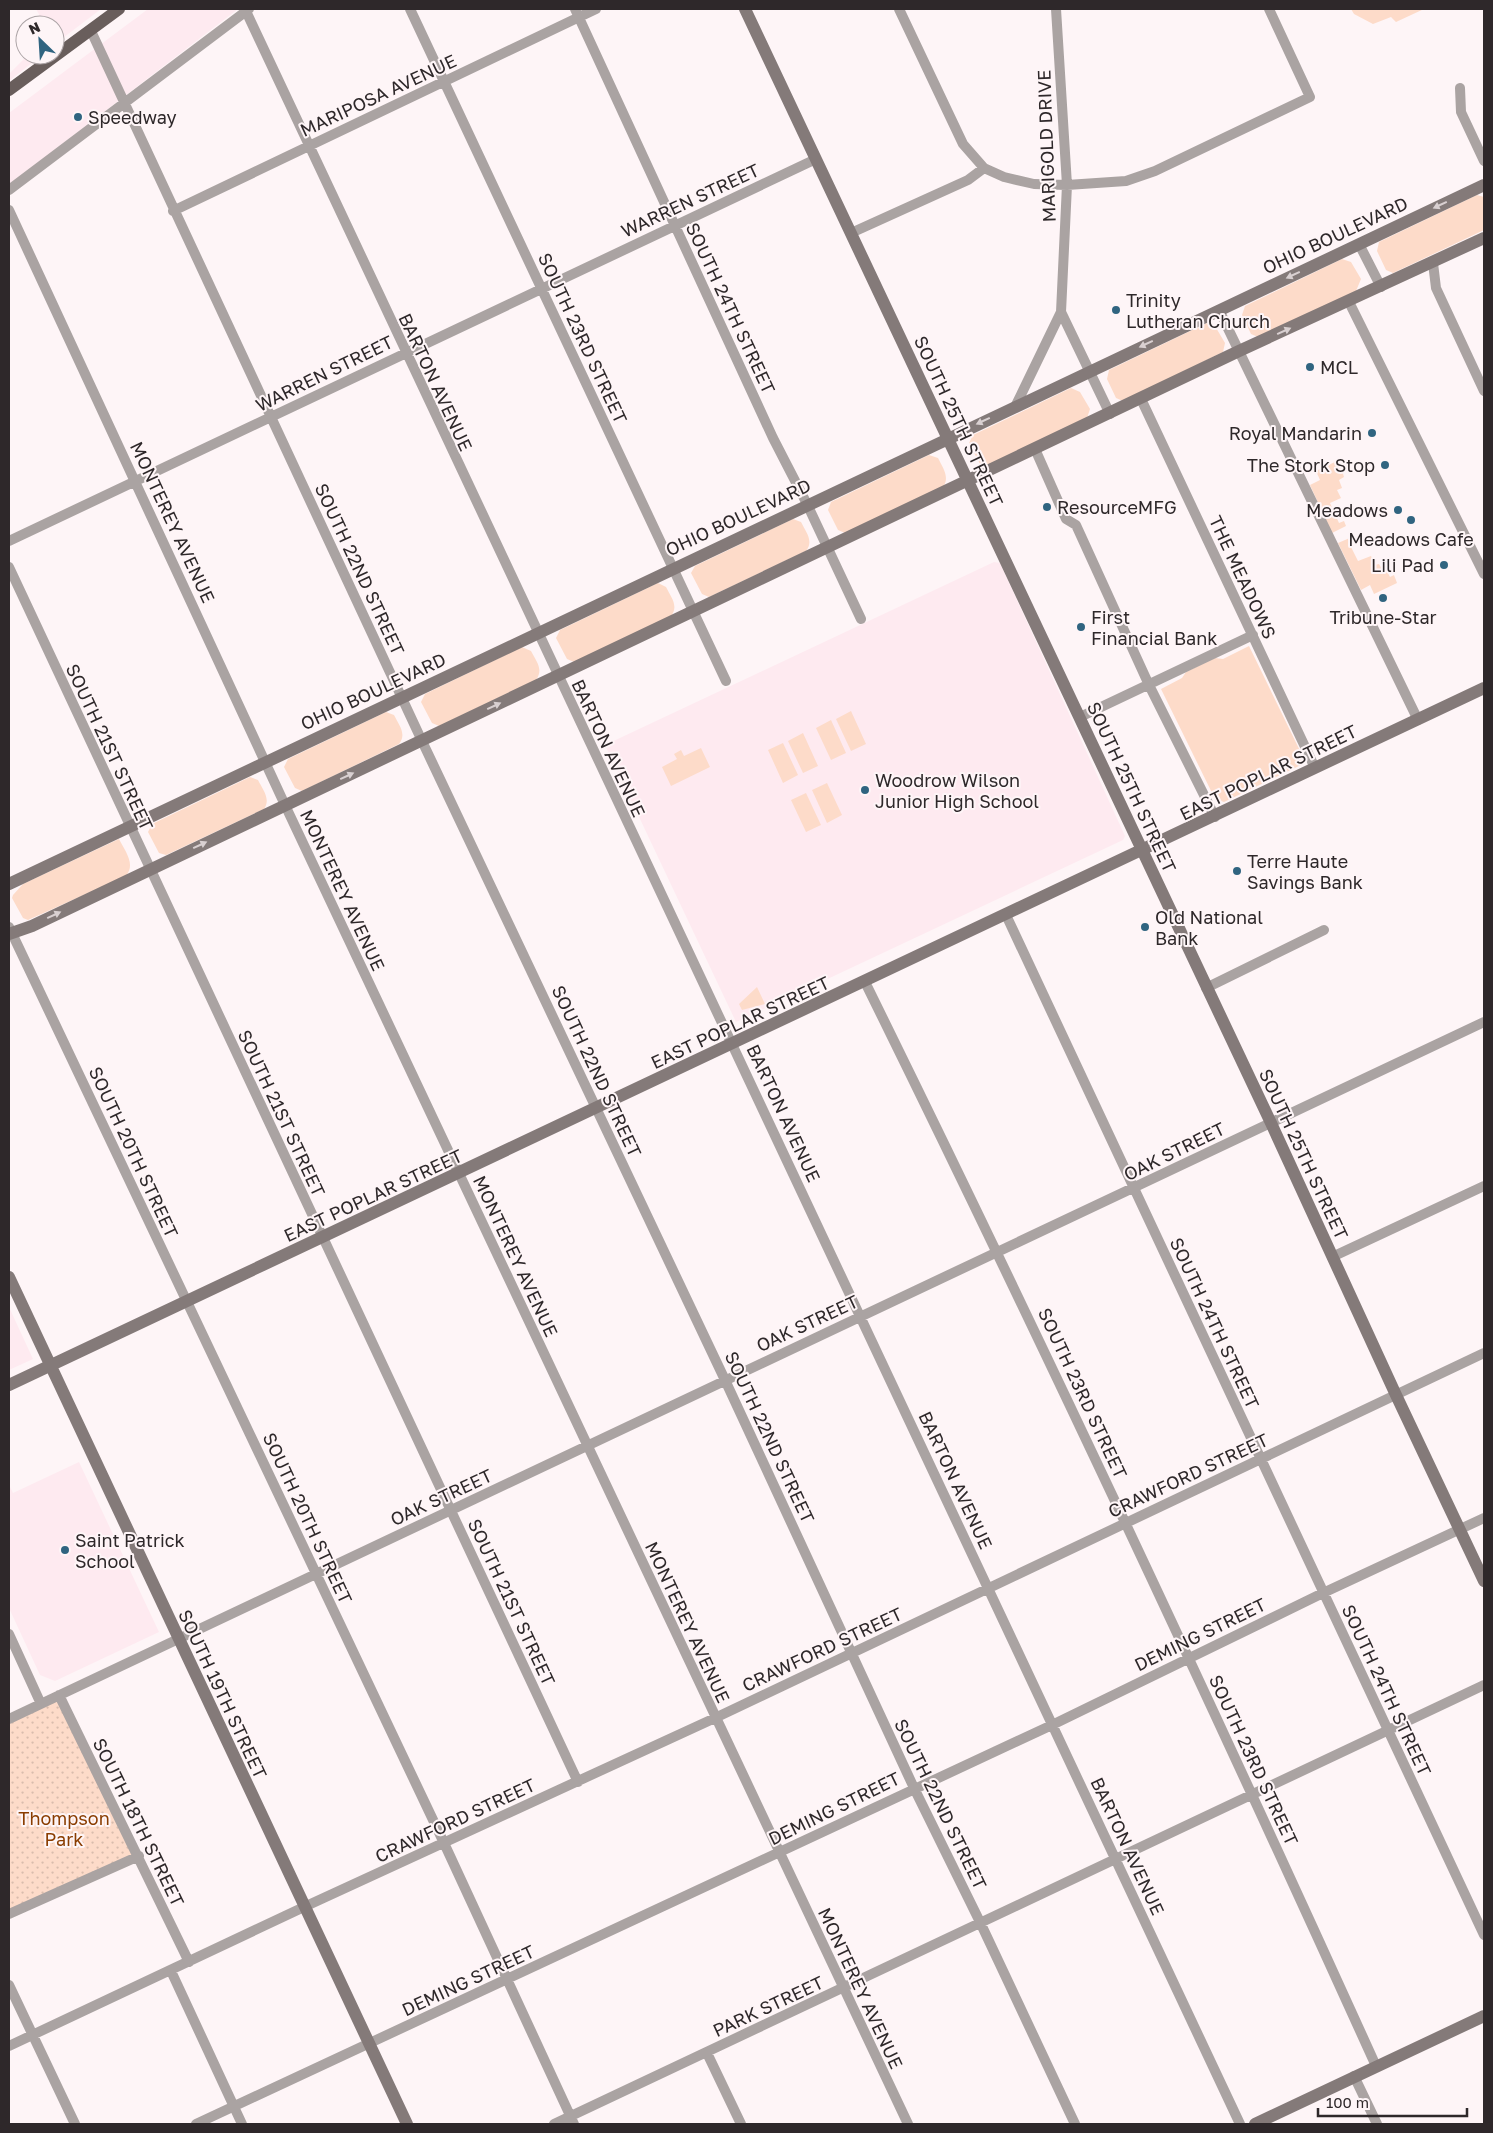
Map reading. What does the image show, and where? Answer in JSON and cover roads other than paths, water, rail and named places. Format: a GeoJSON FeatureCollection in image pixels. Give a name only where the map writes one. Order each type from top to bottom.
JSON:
{"type":"FeatureCollection","features":[{"type":"Feature","properties":{"kind":"main road"},"geometry":{"type":"LineString","coordinates":[[9,90],[119,9]]}},
{"type":"Feature","properties":{"kind":"street","name":"SOUTH 23RD STREET"},"geometry":{"type":"LineString","coordinates":[[410,9],[671,568],[726,681]]}},
{"type":"Feature","properties":{"kind":"street","name":"MARIPOSA AVENUE"},"geometry":{"type":"LineString","coordinates":[[173,211],[443,82],[577,13],[596,9]]}},
{"type":"Feature","properties":{"kind":"street","name":"SOUTH 25TH STREET"},"geometry":{"type":"LineString","coordinates":[[745,9],[1206,988],[1272,1123],[1332,1257],[1484,1581]]}},
{"type":"Feature","properties":{"kind":"street"},"geometry":{"type":"LineString","coordinates":[[899,9],[963,144],[984,168],[1004,177],[1034,184],[1067,185],[1126,181],[1155,172],[1310,97],[1269,9]]}},
{"type":"Feature","properties":{"kind":"street","name":"MARIGOLD DRIVE"},"geometry":{"type":"LineString","coordinates":[[1016,406],[1061,312],[1067,185],[1056,9]]}},
{"type":"Feature","properties":{"kind":"street"},"geometry":{"type":"LineString","coordinates":[[9,190],[247,10]]}},
{"type":"Feature","properties":{"kind":"street","name":"BARTON AVENUE"},"geometry":{"type":"LineString","coordinates":[[247,10],[404,352],[862,1316],[1240,2124]]}},
{"type":"Feature","properties":{"kind":"street","name":"SOUTH 24TH STREET"},"geometry":{"type":"LineString","coordinates":[[577,13],[773,438],[807,504],[861,619]]}},
{"type":"Feature","properties":{"kind":"street","name":"SOUTH 22ND STREET"},"geometry":{"type":"LineString","coordinates":[[91,31],[173,211],[725,1380],[914,1788],[980,1922],[1075,2124]]}},
{"type":"Feature","properties":{"kind":"street"},"geometry":{"type":"LineString","coordinates":[[1460,88],[1461,112],[1484,161]]}},
{"type":"Feature","properties":{"kind":"street","name":"WARREN STREET"},"geometry":{"type":"LineString","coordinates":[[9,541],[271,418],[404,352],[816,159]]}},
{"type":"Feature","properties":{"kind":"street"},"geometry":{"type":"LineString","coordinates":[[851,233],[968,180],[984,168]]}},
{"type":"Feature","properties":{"kind":"street","name":"OHIO BOULEVARD"},"geometry":{"type":"LineString","coordinates":[[9,884],[129,825],[402,698],[671,568],[1484,184]]}},
{"type":"Feature","properties":{"kind":"street","name":"MONTEREY AVENUE"},"geometry":{"type":"LineString","coordinates":[[9,210],[285,805],[908,2124]]}},
{"type":"Feature","properties":{"kind":"street"},"geometry":{"type":"LineString","coordinates":[[10,931],[149,870],[1239,351],[1381,288],[1484,238]]}},
{"type":"Feature","properties":{"kind":"street"},"geometry":{"type":"LineString","coordinates":[[1359,244],[1381,288]]}},
{"type":"Feature","properties":{"kind":"street"},"geometry":{"type":"LineString","coordinates":[[1433,262],[1436,288],[1484,391]]}},
{"type":"Feature","properties":{"kind":"street"},"geometry":{"type":"LineString","coordinates":[[1349,302],[1484,574]]}},
{"type":"Feature","properties":{"kind":"street"},"geometry":{"type":"LineString","coordinates":[[1219,310],[1418,720]]}},
{"type":"Feature","properties":{"kind":"street","name":"MARIGOLD DRIVE"},"geometry":{"type":"LineString","coordinates":[[1061,312],[1110,414]]}},
{"type":"Feature","properties":{"kind":"street","name":"THE MEADOWS"},"geometry":{"type":"LineString","coordinates":[[1141,399],[1315,768]]}},
{"type":"Feature","properties":{"kind":"street"},"geometry":{"type":"LineString","coordinates":[[1035,449],[1066,519],[1076,525],[1149,685],[1215,816]]}},
{"type":"Feature","properties":{"kind":"street","name":"SOUTH 21ST STREET"},"geometry":{"type":"LineString","coordinates":[[9,567],[149,870],[452,1510],[578,1782]]}},
{"type":"Feature","properties":{"kind":"street"},"geometry":{"type":"LineString","coordinates":[[1080,718],[1253,636]]}},
{"type":"Feature","properties":{"kind":"street","name":"EAST POPLAR STREET"},"geometry":{"type":"LineString","coordinates":[[9,1385],[733,1045],[1484,688]]}},
{"type":"Feature","properties":{"kind":"street","name":"SOUTH 24TH STREET"},"geometry":{"type":"LineString","coordinates":[[1006,915],[1484,1935]]}},
{"type":"Feature","properties":{"kind":"street"},"geometry":{"type":"LineString","coordinates":[[1206,988],[1324,930]]}},
{"type":"Feature","properties":{"kind":"street","name":"SOUTH 20TH STREET"},"geometry":{"type":"LineString","coordinates":[[10,931],[444,1843],[572,2120]]}},
{"type":"Feature","properties":{"kind":"street","name":"SOUTH 23RD STREET"},"geometry":{"type":"LineString","coordinates":[[865,982],[998,1251],[1126,1522],[1376,2066]]}},
{"type":"Feature","properties":{"kind":"street","name":"OAK STREET"},"geometry":{"type":"LineString","coordinates":[[9,1718],[1484,1022]]}},
{"type":"Feature","properties":{"kind":"street"},"geometry":{"type":"LineString","coordinates":[[1332,1257],[1484,1186]]}},
{"type":"Feature","properties":{"kind":"street","name":"SOUTH 19TH STREET"},"geometry":{"type":"LineString","coordinates":[[9,1277],[407,2124]]}},
{"type":"Feature","properties":{"kind":"street","name":"CRAWFORD STREET"},"geometry":{"type":"LineString","coordinates":[[9,2046],[304,1907],[715,1718],[1484,1353]]}},
{"type":"Feature","properties":{"kind":"street","name":"DEMING STREET"},"geometry":{"type":"LineString","coordinates":[[196,2124],[370,2045],[914,1788],[1052,1725],[1323,1593],[1484,1518]]}},
{"type":"Feature","properties":{"kind":"street"},"geometry":{"type":"LineString","coordinates":[[9,1634],[41,1704]]}},
{"type":"Feature","properties":{"kind":"street","name":"PARK STREET"},"geometry":{"type":"LineString","coordinates":[[554,2124],[572,2120],[980,1922],[1484,1685]]}},
{"type":"Feature","properties":{"kind":"street","name":"SOUTH 18TH STREET"},"geometry":{"type":"LineString","coordinates":[[59,1695],[189,1962]]}},
{"type":"Feature","properties":{"kind":"street"},"geometry":{"type":"LineString","coordinates":[[9,1914],[139,1856]]}},
{"type":"Feature","properties":{"kind":"street"},"geometry":{"type":"LineString","coordinates":[[171,1971],[242,2124]]}},
{"type":"Feature","properties":{"kind":"street"},"geometry":{"type":"LineString","coordinates":[[9,1985],[75,2124]]}},
{"type":"Feature","properties":{"kind":"street"},"geometry":{"type":"LineString","coordinates":[[1255,2124],[1484,2016]]}},
{"type":"Feature","properties":{"kind":"street"},"geometry":{"type":"LineString","coordinates":[[707,2053],[741,2124]]}},
{"type":"Feature","properties":{"kind":"street"},"geometry":{"type":"LineString","coordinates":[[1354,2076],[1378,2124]]}},
{"type":"Feature","properties":{"kind":"place","name":"Speedway"},"geometry":{"type":"Point","coordinates":[78,117]}},
{"type":"Feature","properties":{"kind":"place","name":"Trinity Lutheran Church"},"geometry":{"type":"Point","coordinates":[1116,310]}},
{"type":"Feature","properties":{"kind":"place","name":"MCL"},"geometry":{"type":"Point","coordinates":[1310,367]}},
{"type":"Feature","properties":{"kind":"place","name":"Royal Mandarin"},"geometry":{"type":"Point","coordinates":[1372,433]}},
{"type":"Feature","properties":{"kind":"place","name":"The Stork Stop"},"geometry":{"type":"Point","coordinates":[1385,465]}},
{"type":"Feature","properties":{"kind":"place","name":"ResourceMFG"},"geometry":{"type":"Point","coordinates":[1047,507]}},
{"type":"Feature","properties":{"kind":"place","name":"Meadows"},"geometry":{"type":"Point","coordinates":[1398,510]}},
{"type":"Feature","properties":{"kind":"place","name":"Meadows Cafe"},"geometry":{"type":"Point","coordinates":[1411,520]}},
{"type":"Feature","properties":{"kind":"place","name":"Lili Pad"},"geometry":{"type":"Point","coordinates":[1444,565]}},
{"type":"Feature","properties":{"kind":"place","name":"Tribune-Star"},"geometry":{"type":"Point","coordinates":[1383,598]}},
{"type":"Feature","properties":{"kind":"place","name":"First Financial Bank"},"geometry":{"type":"Point","coordinates":[1081,627]}},
{"type":"Feature","properties":{"kind":"place","name":"Woodrow Wilson Junior High School"},"geometry":{"type":"Point","coordinates":[865,790]}},
{"type":"Feature","properties":{"kind":"place","name":"Terre Haute Savings Bank"},"geometry":{"type":"Point","coordinates":[1237,871]}},
{"type":"Feature","properties":{"kind":"place","name":"Old National Bank"},"geometry":{"type":"Point","coordinates":[1145,927]}},
{"type":"Feature","properties":{"kind":"place","name":"Saint Patrick School"},"geometry":{"type":"Point","coordinates":[65,1550]}},
{"type":"Feature","properties":{"kind":"park label","name":"Thompson Park"},"geometry":{"type":"Point","coordinates":[64,1828]}}]}
